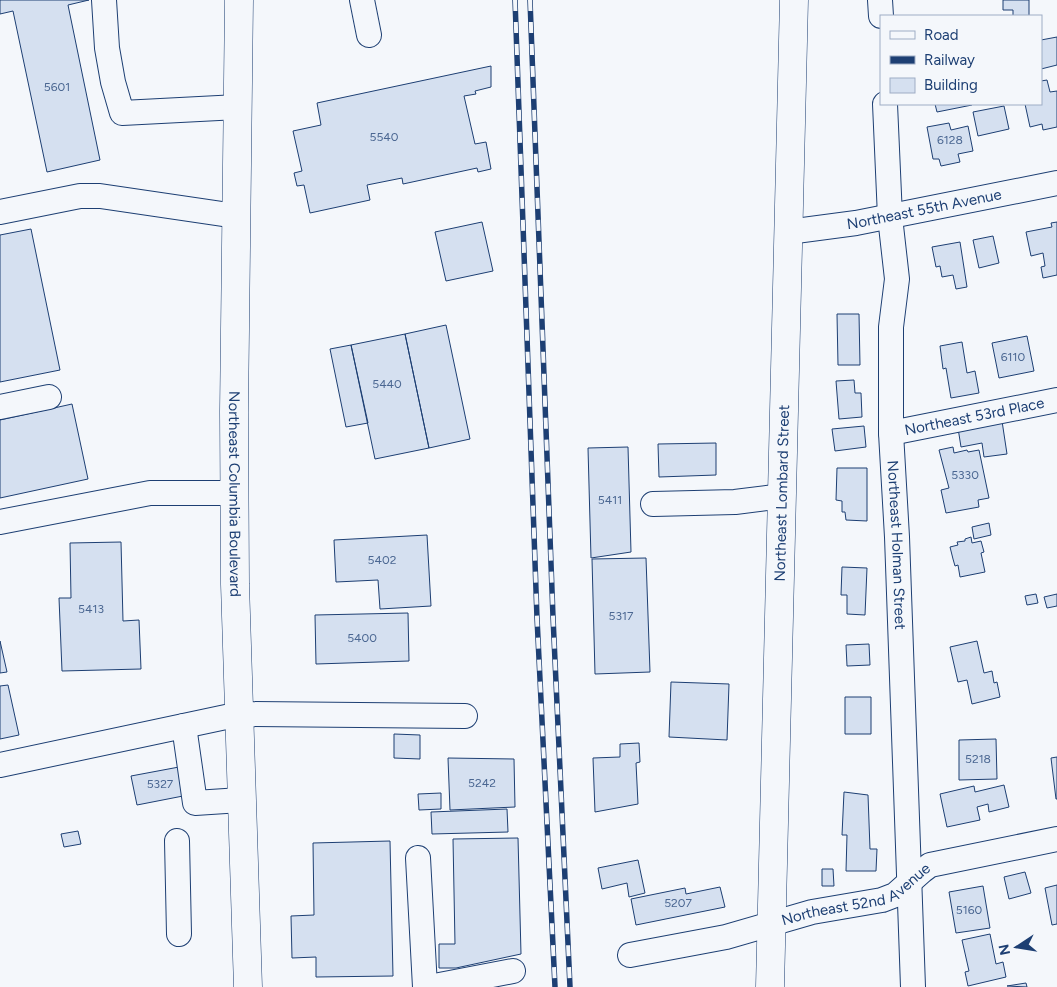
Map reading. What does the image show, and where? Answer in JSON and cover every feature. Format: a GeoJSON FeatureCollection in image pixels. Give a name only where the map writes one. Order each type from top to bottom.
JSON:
{"type":"FeatureCollection","features":[{"type":"Feature","properties":{"kind":"main road","name":"Northeast Columbia Boulevard"},"geometry":{"type":"LineString","coordinates":[[239,0],[236,216],[235,584],[248,987]]}},
{"type":"Feature","properties":{"kind":"main road","name":"Northeast Lombard Street"},"geometry":{"type":"LineString","coordinates":[[770,987],[794,0]]}},
{"type":"Feature","properties":{"kind":"street"},"geometry":{"type":"LineString","coordinates":[[104,0],[107,48],[113,82],[122,113],[238,107]]}},
{"type":"Feature","properties":{"kind":"street"},"geometry":{"type":"LineString","coordinates":[[362,0],[369,35]]}},
{"type":"Feature","properties":{"kind":"street"},"geometry":{"type":"LineString","coordinates":[[880,0],[881,15]]}},
{"type":"Feature","properties":{"kind":"street","name":"Northeast Holman Street"},"geometry":{"type":"LineString","coordinates":[[885,105],[890,217],[897,279],[891,327],[890,433],[897,537],[912,987]]}},
{"type":"Feature","properties":{"kind":"street","name":"Northeast 55th Avenue"},"geometry":{"type":"LineString","coordinates":[[788,232],[890,217],[1057,183]]}},
{"type":"Feature","properties":{"kind":"street"},"geometry":{"type":"LineString","coordinates":[[0,212],[80,196],[100,196],[236,216]]}},
{"type":"Feature","properties":{"kind":"street"},"geometry":{"type":"LineString","coordinates":[[0,407],[49,397]]}},
{"type":"Feature","properties":{"kind":"street","name":"Northeast 53rd Place"},"geometry":{"type":"LineString","coordinates":[[890,433],[1057,400]]}},
{"type":"Feature","properties":{"kind":"street"},"geometry":{"type":"LineString","coordinates":[[0,522],[150,494],[235,494]]}},
{"type":"Feature","properties":{"kind":"street"},"geometry":{"type":"LineString","coordinates":[[653,504],[735,502],[782,496]]}},
{"type":"Feature","properties":{"kind":"street"},"geometry":{"type":"LineString","coordinates":[[0,765],[240,714],[464,716]]}},
{"type":"Feature","properties":{"kind":"street"},"geometry":{"type":"LineString","coordinates":[[184,726],[195,803],[241,800]]}},
{"type":"Feature","properties":{"kind":"street","name":"Northeast 52nd Avenue"},"geometry":{"type":"LineString","coordinates":[[630,955],[726,937],[812,912],[882,900],[895,895],[930,865],[1057,839]]}},
{"type":"Feature","properties":{"kind":"street"},"geometry":{"type":"LineString","coordinates":[[177,841],[179,934]]}},
{"type":"Feature","properties":{"kind":"street"},"geometry":{"type":"LineString","coordinates":[[418,858],[425,987]]}},
{"type":"Feature","properties":{"kind":"street"},"geometry":{"type":"LineString","coordinates":[[429,987],[513,971]]}},
{"type":"Feature","properties":{"kind":"building"},"geometry":{"type":"Polygon","coordinates":[[[0,0],[89,0],[68,5],[100,160],[47,172],[13,11],[0,14],[0,0]]]}},
{"type":"Feature","properties":{"kind":"building"},"geometry":{"type":"Polygon","coordinates":[[[1003,0],[1029,0],[1029,15],[1013,15],[1013,10],[1003,10],[1003,0]]]}},
{"type":"Feature","properties":{"kind":"building"},"geometry":{"type":"Polygon","coordinates":[[[1057,37],[1057,65],[1042,69],[1042,40],[1057,37]]]}},
{"type":"Feature","properties":{"kind":"building"},"geometry":{"type":"Polygon","coordinates":[[[491,66],[491,87],[475,91],[476,94],[464,96],[475,144],[486,142],[491,169],[478,172],[477,168],[403,184],[402,178],[367,185],[370,200],[310,213],[304,185],[297,186],[294,173],[302,171],[293,131],[321,125],[317,103],[491,66]]]}},
{"type":"Feature","properties":{"kind":"building"},"geometry":{"type":"Polygon","coordinates":[[[1047,80],[1050,92],[1057,91],[1057,127],[1043,130],[1042,124],[1030,127],[1025,105],[1042,105],[1042,81],[1047,80]]]}},
{"type":"Feature","properties":{"kind":"building"},"geometry":{"type":"Polygon","coordinates":[[[935,105],[972,105],[937,112],[935,105]]]}},
{"type":"Feature","properties":{"kind":"building"},"geometry":{"type":"Polygon","coordinates":[[[1004,106],[1009,129],[978,136],[973,112],[1004,106]]]}},
{"type":"Feature","properties":{"kind":"building"},"geometry":{"type":"Polygon","coordinates":[[[949,123],[951,130],[968,126],[973,151],[958,154],[960,162],[941,166],[939,159],[933,159],[927,127],[949,123]]]}},
{"type":"Feature","properties":{"kind":"building"},"geometry":{"type":"Polygon","coordinates":[[[482,222],[493,271],[446,281],[435,232],[482,222]]]}},
{"type":"Feature","properties":{"kind":"building"},"geometry":{"type":"Polygon","coordinates":[[[1057,222],[1057,275],[1043,278],[1041,267],[1045,266],[1043,253],[1031,256],[1026,232],[1052,227],[1051,223],[1057,222]]]}},
{"type":"Feature","properties":{"kind":"building"},"geometry":{"type":"Polygon","coordinates":[[[31,229],[60,370],[0,382],[0,235],[31,229]]]}},
{"type":"Feature","properties":{"kind":"building"},"geometry":{"type":"Polygon","coordinates":[[[993,236],[999,263],[979,268],[973,240],[993,236]]]}},
{"type":"Feature","properties":{"kind":"building"},"geometry":{"type":"Polygon","coordinates":[[[960,242],[967,287],[956,289],[953,275],[942,277],[940,266],[936,267],[932,247],[960,242]]]}},
{"type":"Feature","properties":{"kind":"building"},"geometry":{"type":"Polygon","coordinates":[[[837,314],[859,314],[860,365],[838,365],[837,314]]]}},
{"type":"Feature","properties":{"kind":"building"},"geometry":{"type":"Polygon","coordinates":[[[446,325],[470,439],[429,448],[405,334],[446,325]]]}},
{"type":"Feature","properties":{"kind":"building"},"geometry":{"type":"Polygon","coordinates":[[[405,334],[429,448],[375,459],[351,345],[405,334]]]}},
{"type":"Feature","properties":{"kind":"building"},"geometry":{"type":"Polygon","coordinates":[[[1027,336],[1034,371],[999,378],[992,343],[1027,336]]]}},
{"type":"Feature","properties":{"kind":"building"},"geometry":{"type":"Polygon","coordinates":[[[962,342],[967,373],[975,371],[979,393],[951,398],[946,368],[943,369],[940,346],[962,342]]]}},
{"type":"Feature","properties":{"kind":"building"},"geometry":{"type":"Polygon","coordinates":[[[351,345],[368,423],[346,427],[330,349],[351,345]]]}},
{"type":"Feature","properties":{"kind":"building"},"geometry":{"type":"Polygon","coordinates":[[[854,380],[855,393],[861,393],[862,417],[839,419],[836,381],[854,380]]]}},
{"type":"Feature","properties":{"kind":"building"},"geometry":{"type":"Polygon","coordinates":[[[72,404],[88,479],[0,498],[0,420],[72,404]]]}},
{"type":"Feature","properties":{"kind":"building"},"geometry":{"type":"Polygon","coordinates":[[[1002,421],[1007,454],[984,457],[982,443],[961,447],[958,428],[1002,421]]]}},
{"type":"Feature","properties":{"kind":"building"},"geometry":{"type":"Polygon","coordinates":[[[864,426],[866,447],[835,451],[832,429],[864,426]]]}},
{"type":"Feature","properties":{"kind":"building"},"geometry":{"type":"Polygon","coordinates":[[[716,443],[716,475],[659,477],[658,444],[716,443]]]}},
{"type":"Feature","properties":{"kind":"building"},"geometry":{"type":"Polygon","coordinates":[[[628,447],[631,552],[591,558],[588,448],[628,447]]]}},
{"type":"Feature","properties":{"kind":"building"},"geometry":{"type":"Polygon","coordinates":[[[953,447],[954,453],[979,450],[989,498],[978,500],[979,507],[946,513],[941,490],[949,488],[939,450],[953,447]]]}},
{"type":"Feature","properties":{"kind":"building"},"geometry":{"type":"Polygon","coordinates":[[[837,468],[867,468],[867,521],[846,520],[845,512],[842,512],[842,501],[836,500],[837,468]]]}},
{"type":"Feature","properties":{"kind":"building"},"geometry":{"type":"Polygon","coordinates":[[[989,523],[991,535],[974,539],[972,527],[989,523]]]}},
{"type":"Feature","properties":{"kind":"building"},"geometry":{"type":"Polygon","coordinates":[[[427,535],[431,606],[380,609],[378,580],[336,582],[334,540],[427,535]]]}},
{"type":"Feature","properties":{"kind":"building"},"geometry":{"type":"Polygon","coordinates":[[[971,537],[972,543],[981,541],[984,552],[981,553],[985,572],[960,577],[958,565],[955,566],[950,547],[958,545],[957,542],[965,541],[965,539],[971,537]]]}},
{"type":"Feature","properties":{"kind":"building"},"geometry":{"type":"Polygon","coordinates":[[[121,542],[123,621],[139,620],[141,669],[62,671],[59,598],[71,598],[70,543],[121,542]]]}},
{"type":"Feature","properties":{"kind":"building"},"geometry":{"type":"Polygon","coordinates":[[[646,558],[650,672],[595,674],[592,559],[646,558]]]}},
{"type":"Feature","properties":{"kind":"building"},"geometry":{"type":"Polygon","coordinates":[[[842,567],[867,568],[865,615],[847,614],[847,595],[841,595],[842,567]]]}},
{"type":"Feature","properties":{"kind":"building"},"geometry":{"type":"Polygon","coordinates":[[[1036,594],[1038,603],[1027,605],[1025,596],[1036,594]]]}},
{"type":"Feature","properties":{"kind":"building"},"geometry":{"type":"Polygon","coordinates":[[[1057,594],[1057,606],[1047,608],[1044,597],[1057,594]]]}},
{"type":"Feature","properties":{"kind":"building"},"geometry":{"type":"Polygon","coordinates":[[[408,613],[409,661],[316,664],[315,615],[408,613]]]}},
{"type":"Feature","properties":{"kind":"building"},"geometry":{"type":"Polygon","coordinates":[[[0,641],[7,672],[0,673],[0,641]]]}},
{"type":"Feature","properties":{"kind":"building"},"geometry":{"type":"Polygon","coordinates":[[[977,641],[984,673],[992,671],[994,683],[997,682],[1000,697],[972,704],[967,680],[958,682],[950,647],[977,641]]]}},
{"type":"Feature","properties":{"kind":"building"},"geometry":{"type":"Polygon","coordinates":[[[869,644],[870,665],[847,666],[846,645],[869,644]]]}},
{"type":"Feature","properties":{"kind":"building"},"geometry":{"type":"Polygon","coordinates":[[[671,682],[729,684],[727,740],[669,737],[671,682]]]}},
{"type":"Feature","properties":{"kind":"building"},"geometry":{"type":"Polygon","coordinates":[[[8,685],[19,735],[0,739],[0,686],[8,685]]]}},
{"type":"Feature","properties":{"kind":"building"},"geometry":{"type":"Polygon","coordinates":[[[845,697],[871,697],[871,734],[845,734],[845,697]]]}},
{"type":"Feature","properties":{"kind":"building"},"geometry":{"type":"Polygon","coordinates":[[[394,734],[420,735],[420,759],[394,758],[394,734]]]}},
{"type":"Feature","properties":{"kind":"building"},"geometry":{"type":"Polygon","coordinates":[[[996,739],[997,779],[959,780],[959,740],[996,739]]]}},
{"type":"Feature","properties":{"kind":"building"},"geometry":{"type":"Polygon","coordinates":[[[639,743],[640,762],[636,763],[638,804],[595,812],[593,758],[620,757],[620,744],[639,743]]]}},
{"type":"Feature","properties":{"kind":"building"},"geometry":{"type":"Polygon","coordinates":[[[1057,757],[1057,799],[1056,799],[1051,758],[1057,757]]]}},
{"type":"Feature","properties":{"kind":"building"},"geometry":{"type":"Polygon","coordinates":[[[448,758],[514,759],[515,807],[450,810],[448,758]]]}},
{"type":"Feature","properties":{"kind":"building"},"geometry":{"type":"Polygon","coordinates":[[[179,767],[183,796],[137,805],[131,776],[179,767]]]}},
{"type":"Feature","properties":{"kind":"building"},"geometry":{"type":"Polygon","coordinates":[[[1004,785],[1009,807],[989,812],[988,804],[977,807],[980,820],[947,827],[940,794],[974,786],[975,792],[1004,785]]]}},
{"type":"Feature","properties":{"kind":"building"},"geometry":{"type":"Polygon","coordinates":[[[844,792],[868,795],[870,849],[877,849],[876,871],[846,871],[847,835],[842,835],[844,792]]]}},
{"type":"Feature","properties":{"kind":"building"},"geometry":{"type":"Polygon","coordinates":[[[441,793],[441,809],[419,810],[418,794],[441,793]]]}},
{"type":"Feature","properties":{"kind":"building"},"geometry":{"type":"Polygon","coordinates":[[[507,809],[508,832],[432,834],[431,812],[507,809]]]}},
{"type":"Feature","properties":{"kind":"building"},"geometry":{"type":"Polygon","coordinates":[[[78,831],[81,844],[64,847],[61,834],[78,831]]]}},
{"type":"Feature","properties":{"kind":"building"},"geometry":{"type":"Polygon","coordinates":[[[518,838],[521,954],[456,968],[439,968],[439,944],[455,944],[453,839],[518,838]]]}},
{"type":"Feature","properties":{"kind":"building"},"geometry":{"type":"Polygon","coordinates":[[[390,841],[393,976],[316,977],[316,957],[292,958],[291,916],[314,915],[313,843],[390,841]]]}},
{"type":"Feature","properties":{"kind":"building"},"geometry":{"type":"Polygon","coordinates":[[[638,860],[645,893],[629,897],[627,883],[602,889],[598,868],[638,860]]]}},
{"type":"Feature","properties":{"kind":"building"},"geometry":{"type":"Polygon","coordinates":[[[822,869],[833,869],[834,886],[822,886],[822,869]]]}},
{"type":"Feature","properties":{"kind":"building"},"geometry":{"type":"Polygon","coordinates":[[[1025,872],[1031,893],[1009,899],[1004,877],[1025,872]]]}},
{"type":"Feature","properties":{"kind":"building"},"geometry":{"type":"Polygon","coordinates":[[[1057,885],[1057,924],[1052,925],[1045,888],[1057,885]]]}},
{"type":"Feature","properties":{"kind":"building"},"geometry":{"type":"Polygon","coordinates":[[[983,886],[990,928],[956,933],[949,892],[983,886]]]}},
{"type":"Feature","properties":{"kind":"building"},"geometry":{"type":"Polygon","coordinates":[[[720,887],[725,907],[636,925],[631,899],[685,888],[686,894],[720,887]]]}},
{"type":"Feature","properties":{"kind":"building"},"geometry":{"type":"Polygon","coordinates":[[[990,934],[996,964],[1003,962],[1006,977],[968,986],[965,972],[969,971],[962,940],[990,934]]]}},
{"type":"Feature","properties":{"kind":"building"},"geometry":{"type":"Polygon","coordinates":[[[1026,983],[1027,987],[1007,986],[1026,983]]]}},
{"type":"Feature","properties":{"kind":"railway"},"geometry":{"type":"LineString","coordinates":[[515,0],[537,618],[555,987]]}},
{"type":"Feature","properties":{"kind":"railway"},"geometry":{"type":"LineString","coordinates":[[530,0],[553,617],[570,987]]}}]}
